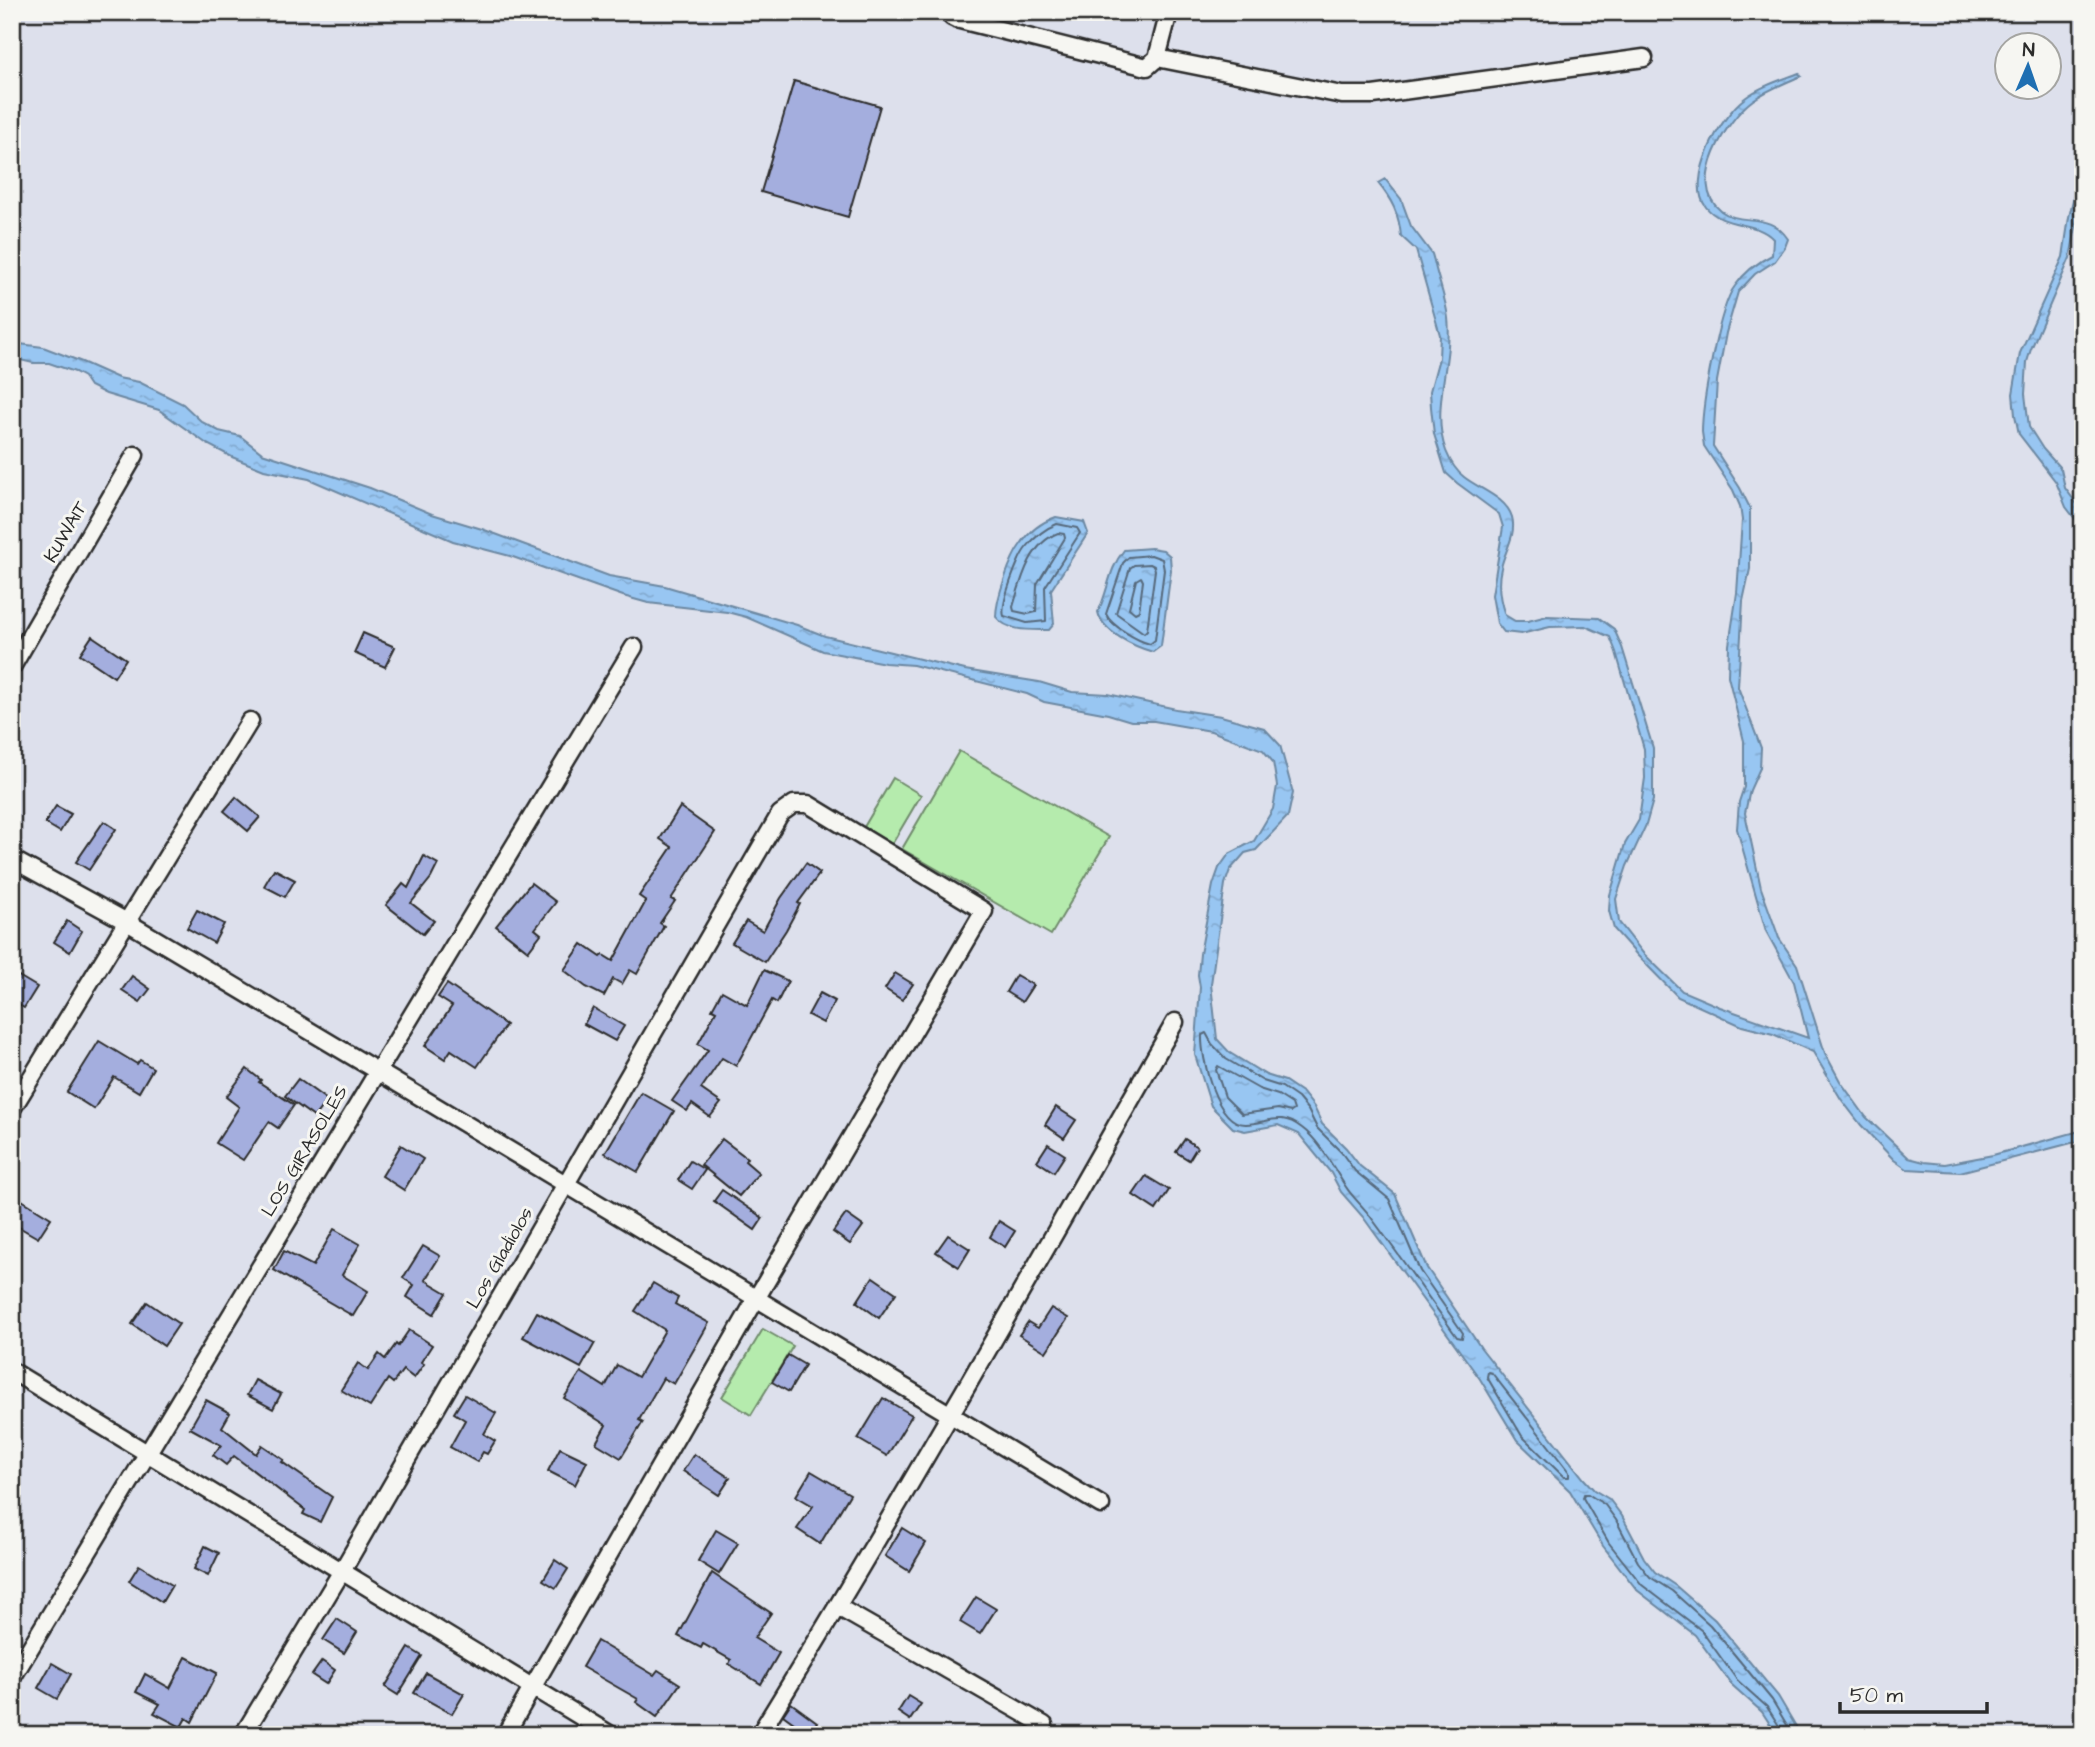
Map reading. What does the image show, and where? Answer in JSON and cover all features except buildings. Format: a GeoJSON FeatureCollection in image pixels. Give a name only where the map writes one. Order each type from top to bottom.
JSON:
{"type":"FeatureCollection","features":[{"type":"Feature","properties":{"kind":"street"},"geometry":{"type":"LineString","coordinates":[[952,12],[952,17],[956,19],[1146,67],[1157,58],[1169,12]]}},
{"type":"Feature","properties":{"kind":"street"},"geometry":{"type":"LineString","coordinates":[[1157,58],[1342,95],[1373,96],[1644,58]]}},
{"type":"Feature","properties":{"kind":"street","name":"KUWAIT"},"geometry":{"type":"LineString","coordinates":[[12,667],[135,455]]}},
{"type":"Feature","properties":{"kind":"street","name":"LOS GIRASOLES"},"geometry":{"type":"LineString","coordinates":[[12,1678],[634,647]]}},
{"type":"Feature","properties":{"kind":"street"},"geometry":{"type":"LineString","coordinates":[[12,1109],[250,721]]}},
{"type":"Feature","properties":{"kind":"street","name":"Los Gladiolos"},"geometry":{"type":"LineString","coordinates":[[243,1735],[342,1572],[780,814],[794,804],[808,804],[984,911],[755,1299]]}},
{"type":"Feature","properties":{"kind":"street"},"geometry":{"type":"LineString","coordinates":[[12,859],[127,922],[1101,1506]]}},
{"type":"Feature","properties":{"kind":"street"},"geometry":{"type":"LineString","coordinates":[[760,1735],[951,1416],[1175,1022]]}},
{"type":"Feature","properties":{"kind":"street"},"geometry":{"type":"LineString","coordinates":[[505,1735],[755,1299]]}},
{"type":"Feature","properties":{"kind":"street"},"geometry":{"type":"LineString","coordinates":[[12,1371],[611,1735]]}},
{"type":"Feature","properties":{"kind":"street"},"geometry":{"type":"LineString","coordinates":[[838,1607],[1044,1725]]}},
{"type":"Feature","properties":{"kind":"green space"},"geometry":{"type":"Polygon","coordinates":[[[959,751],[1109,837],[1051,935],[902,849],[959,751]]]}},
{"type":"Feature","properties":{"kind":"green space"},"geometry":{"type":"Polygon","coordinates":[[[893,778],[921,795],[892,844],[864,827],[893,778]]]}},
{"type":"Feature","properties":{"kind":"green space"},"geometry":{"type":"Polygon","coordinates":[[[763,1329],[793,1346],[751,1415],[722,1397],[763,1329]]]}},
{"type":"Feature","properties":{"kind":"water"},"geometry":{"type":"Polygon","coordinates":[[[1799,73],[1801,76],[1770,90],[1743,109],[1722,136],[1709,169],[1711,199],[1721,211],[1737,218],[1773,225],[1788,239],[1775,261],[1755,274],[1738,292],[1726,333],[1717,381],[1713,446],[1750,508],[1750,569],[1743,601],[1738,687],[1761,748],[1760,768],[1750,790],[1745,813],[1761,888],[1779,938],[1797,965],[1825,1053],[1840,1081],[1866,1117],[1909,1158],[1945,1164],[1993,1155],[2083,1130],[2083,1140],[1960,1172],[1907,1169],[1894,1160],[1841,1099],[1813,1052],[1773,1034],[1742,1026],[1678,997],[1614,929],[1609,911],[1610,895],[1625,844],[1639,820],[1645,778],[1644,749],[1616,652],[1610,637],[1585,626],[1550,627],[1521,634],[1504,632],[1497,623],[1492,595],[1503,527],[1499,514],[1446,473],[1434,434],[1430,391],[1439,358],[1440,335],[1416,250],[1401,236],[1394,208],[1378,183],[1385,179],[1401,199],[1411,226],[1432,254],[1444,297],[1449,334],[1440,419],[1446,451],[1461,474],[1504,504],[1512,517],[1512,537],[1499,580],[1505,615],[1515,621],[1547,616],[1599,618],[1614,629],[1622,647],[1653,748],[1653,800],[1646,825],[1627,866],[1616,899],[1619,922],[1643,953],[1682,991],[1808,1038],[1794,982],[1766,931],[1737,829],[1739,802],[1744,787],[1744,741],[1728,676],[1742,520],[1740,506],[1733,490],[1704,446],[1702,432],[1712,356],[1723,313],[1735,286],[1747,272],[1772,255],[1773,239],[1758,229],[1721,219],[1706,207],[1701,195],[1700,181],[1703,165],[1717,133],[1736,106],[1758,90],[1799,73]]]}},
{"type":"Feature","properties":{"kind":"water"},"geometry":{"type":"Polygon","coordinates":[[[2083,157],[2083,190],[2070,258],[2031,349],[2027,362],[2025,394],[2029,427],[2043,449],[2061,469],[2065,488],[2083,512],[2083,529],[2066,507],[2056,482],[2019,434],[2013,394],[2020,353],[2063,257],[2083,157]]]}},
{"type":"Feature","properties":{"kind":"water"},"geometry":{"type":"Polygon","coordinates":[[[12,343],[43,347],[118,378],[139,382],[183,404],[202,422],[219,431],[240,436],[262,453],[370,488],[432,514],[482,529],[609,576],[665,586],[797,625],[825,636],[965,670],[1039,682],[1072,692],[1108,694],[1221,716],[1264,728],[1280,745],[1293,793],[1288,816],[1256,850],[1245,853],[1230,870],[1225,884],[1211,984],[1217,1039],[1230,1053],[1303,1093],[1322,1124],[1360,1166],[1395,1194],[1427,1268],[1481,1348],[1584,1479],[1594,1490],[1609,1499],[1655,1572],[1676,1586],[1715,1620],[1778,1696],[1801,1735],[1777,1735],[1762,1712],[1732,1685],[1695,1635],[1637,1590],[1603,1546],[1570,1491],[1517,1440],[1480,1379],[1363,1217],[1341,1192],[1331,1173],[1299,1134],[1278,1125],[1245,1131],[1233,1128],[1211,1106],[1195,1055],[1200,954],[1213,885],[1219,868],[1229,854],[1254,841],[1273,809],[1277,786],[1273,762],[1263,750],[1211,731],[1154,721],[1131,721],[1044,702],[1027,694],[913,665],[885,663],[823,651],[746,617],[727,612],[648,603],[510,556],[453,541],[309,479],[264,470],[232,457],[207,444],[159,410],[106,394],[90,386],[84,377],[75,372],[49,363],[33,363],[12,358],[12,343]]]}},
{"type":"Feature","properties":{"kind":"water"},"geometry":{"type":"Polygon","coordinates":[[[1056,517],[1084,522],[1088,533],[1051,590],[1054,624],[1049,630],[1020,629],[1007,625],[996,617],[1001,590],[1012,559],[1032,532],[1056,517]]]}},
{"type":"Feature","properties":{"kind":"water"},"geometry":{"type":"Polygon","coordinates":[[[1124,550],[1163,550],[1170,556],[1171,570],[1161,646],[1153,652],[1112,632],[1098,612],[1115,565],[1124,550]]]}}]}
